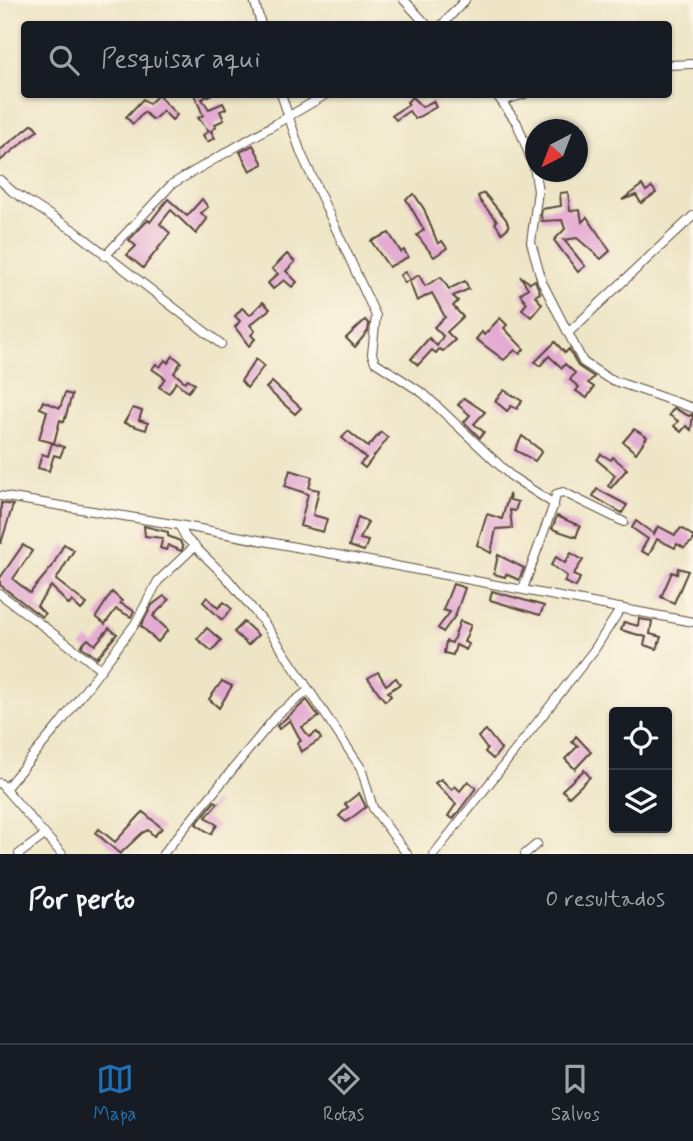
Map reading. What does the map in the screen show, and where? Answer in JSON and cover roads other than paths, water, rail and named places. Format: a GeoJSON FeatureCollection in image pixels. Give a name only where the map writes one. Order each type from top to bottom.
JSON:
{"type":"FeatureCollection","features":[{"type":"Feature","properties":{"kind":"street"},"geometry":{"type":"LineString","coordinates":[[254,0],[260,21]]}},
{"type":"Feature","properties":{"kind":"street"},"geometry":{"type":"LineString","coordinates":[[404,0],[423,21]]}},
{"type":"Feature","properties":{"kind":"street"},"geometry":{"type":"LineString","coordinates":[[446,21],[465,0]]}},
{"type":"Feature","properties":{"kind":"street"},"geometry":{"type":"LineString","coordinates":[[672,65],[693,64]]}},
{"type":"Feature","properties":{"kind":"street"},"geometry":{"type":"LineString","coordinates":[[282,98],[288,119],[376,316],[372,358],[424,394],[511,476],[554,504]]}},
{"type":"Feature","properties":{"kind":"street"},"geometry":{"type":"LineString","coordinates":[[105,256],[165,188],[321,98]]}},
{"type":"Feature","properties":{"kind":"street"},"geometry":{"type":"LineString","coordinates":[[499,98],[517,122],[534,167],[538,191],[531,242],[542,282],[583,362],[595,371],[693,408]]}},
{"type":"Feature","properties":{"kind":"street"},"geometry":{"type":"LineString","coordinates":[[0,180],[221,344]]}},
{"type":"Feature","properties":{"kind":"street"},"geometry":{"type":"LineString","coordinates":[[568,333],[693,216]]}},
{"type":"Feature","properties":{"kind":"street"},"geometry":{"type":"LineString","coordinates":[[523,589],[556,494],[563,492],[624,522]]}},
{"type":"Feature","properties":{"kind":"street"},"geometry":{"type":"LineString","coordinates":[[0,496],[179,525],[693,622]]}},
{"type":"Feature","properties":{"kind":"street"},"geometry":{"type":"LineString","coordinates":[[179,525],[186,538],[227,578],[265,624],[361,768],[373,808],[407,854]]}},
{"type":"Feature","properties":{"kind":"street"},"geometry":{"type":"LineString","coordinates":[[62,854],[2,786],[101,669],[141,615],[158,580],[195,546]]}},
{"type":"Feature","properties":{"kind":"street"},"geometry":{"type":"LineString","coordinates":[[0,594],[101,669]]}},
{"type":"Feature","properties":{"kind":"street"},"geometry":{"type":"LineString","coordinates":[[435,854],[594,650],[621,608]]}},
{"type":"Feature","properties":{"kind":"street"},"geometry":{"type":"LineString","coordinates":[[163,854],[278,714],[309,690]]}},
{"type":"Feature","properties":{"kind":"street"},"geometry":{"type":"LineString","coordinates":[[19,854],[45,835]]}},
{"type":"Feature","properties":{"kind":"street"},"geometry":{"type":"LineString","coordinates":[[525,854],[537,844]]}}]}
